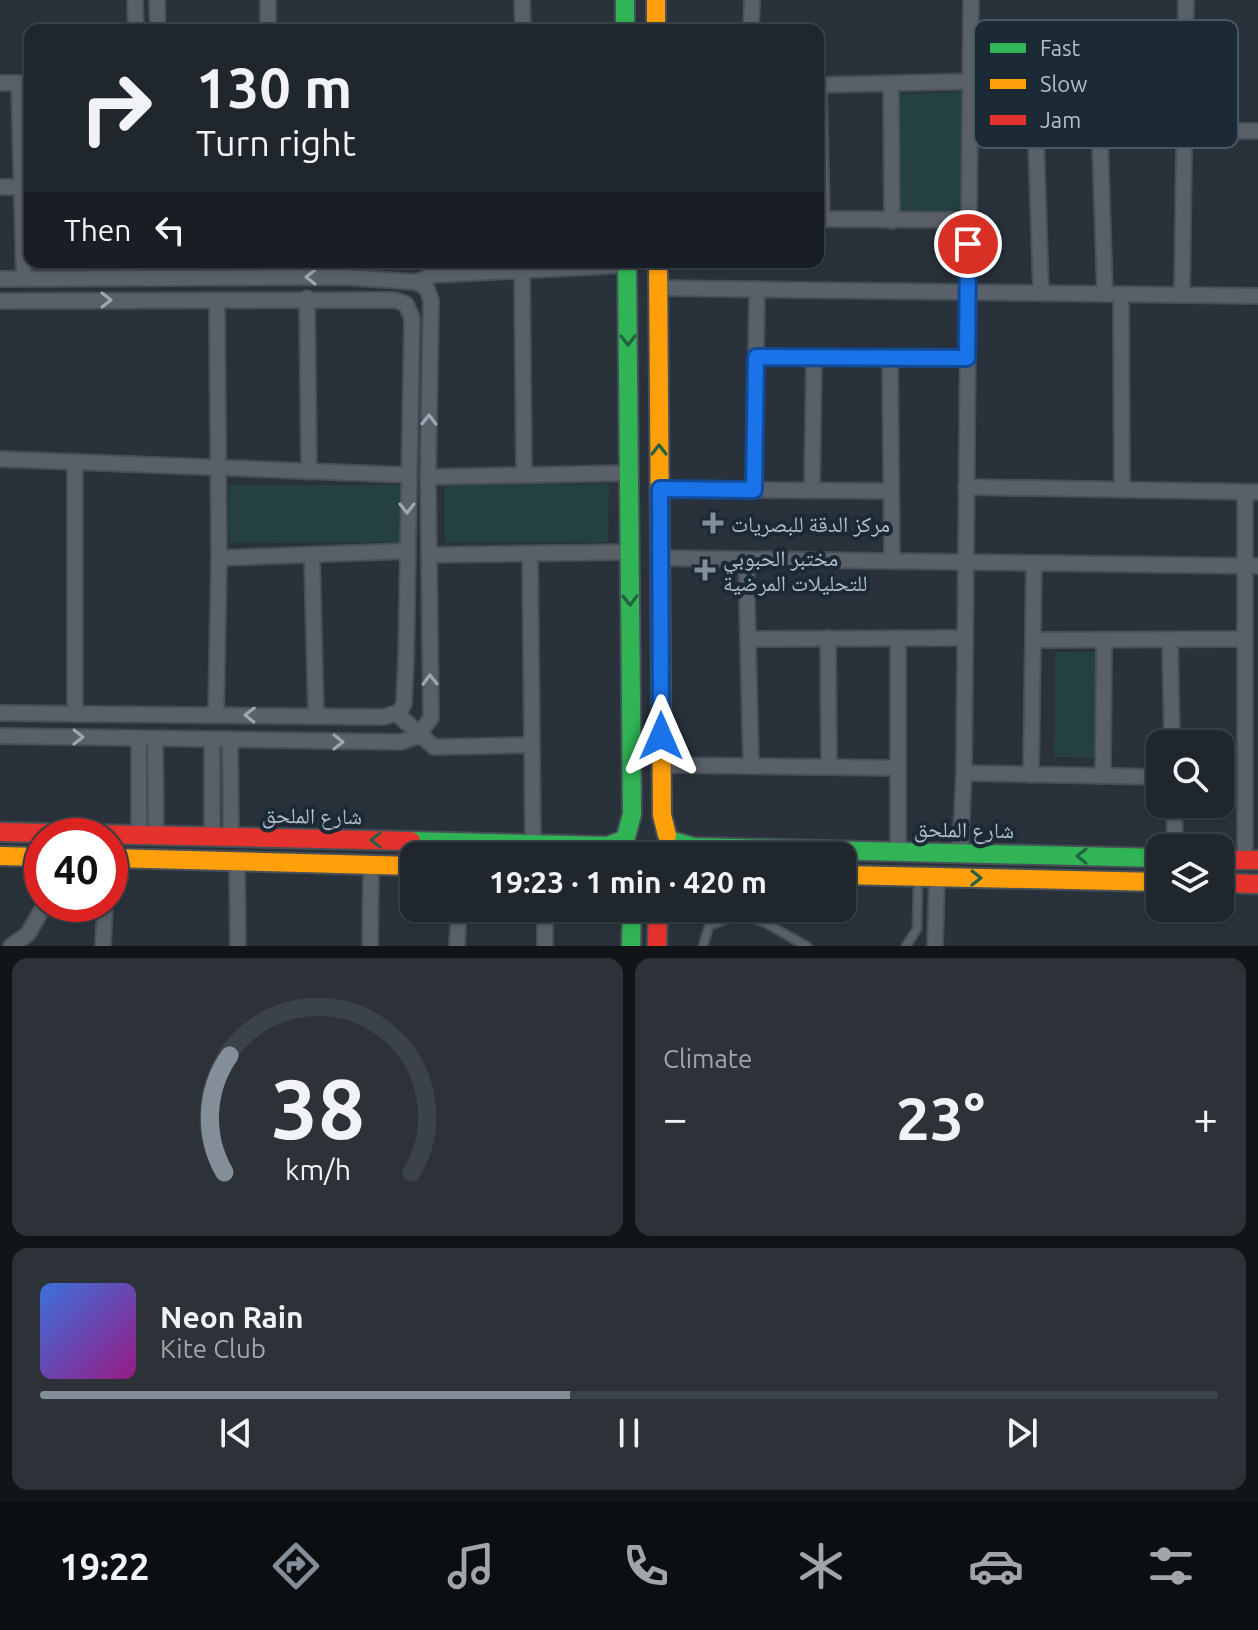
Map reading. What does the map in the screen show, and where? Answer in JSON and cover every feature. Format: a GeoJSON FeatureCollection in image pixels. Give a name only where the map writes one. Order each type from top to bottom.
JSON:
{"type":"FeatureCollection","features":[{"type":"Feature","properties":{"kind":"street"},"geometry":{"type":"LineString","coordinates":[[135,0],[136,24]]}},
{"type":"Feature","properties":{"kind":"street"},"geometry":{"type":"LineString","coordinates":[[157,0],[158,24]]}},
{"type":"Feature","properties":{"kind":"street"},"geometry":{"type":"LineString","coordinates":[[268,0],[268,24]]}},
{"type":"Feature","properties":{"kind":"street"},"geometry":{"type":"LineString","coordinates":[[522,0],[523,24]]}},
{"type":"Feature","properties":{"kind":"street"},"geometry":{"type":"LineString","coordinates":[[625,0],[625,24]]}},
{"type":"Feature","properties":{"kind":"street"},"geometry":{"type":"LineString","coordinates":[[656,0],[656,24]]}},
{"type":"Feature","properties":{"kind":"street"},"geometry":{"type":"LineString","coordinates":[[751,24],[752,0]]}},
{"type":"Feature","properties":{"kind":"street"},"geometry":{"type":"LineString","coordinates":[[960,853],[964,773],[971,0]]}},
{"type":"Feature","properties":{"kind":"street"},"geometry":{"type":"LineString","coordinates":[[1186,0],[1186,20]]}},
{"type":"Feature","properties":{"kind":"street"},"geometry":{"type":"LineString","coordinates":[[0,83],[24,83]]}},
{"type":"Feature","properties":{"kind":"street"},"geometry":{"type":"LineString","coordinates":[[824,85],[974,83]]}},
{"type":"Feature","properties":{"kind":"street"},"geometry":{"type":"LineString","coordinates":[[891,85],[892,221]]}},
{"type":"Feature","properties":{"kind":"street"},"geometry":{"type":"LineString","coordinates":[[24,118],[24,278]]}},
{"type":"Feature","properties":{"kind":"street"},"geometry":{"type":"LineString","coordinates":[[1036,148],[1041,293]]}},
{"type":"Feature","properties":{"kind":"street"},"geometry":{"type":"LineString","coordinates":[[1100,148],[1105,294]]}},
{"type":"Feature","properties":{"kind":"street"},"geometry":{"type":"LineString","coordinates":[[1182,295],[1183,148]]}},
{"type":"Feature","properties":{"kind":"street"},"geometry":{"type":"LineString","coordinates":[[0,187],[22,187]]}},
{"type":"Feature","properties":{"kind":"street"},"geometry":{"type":"LineString","coordinates":[[824,219],[968,220]]}},
{"type":"Feature","properties":{"kind":"street"},"geometry":{"type":"LineString","coordinates":[[141,268],[142,278]]}},
{"type":"Feature","properties":{"kind":"street"},"geometry":{"type":"LineString","coordinates":[[162,268],[163,278]]}},
{"type":"Feature","properties":{"kind":"street"},"geometry":{"type":"LineString","coordinates":[[243,268],[243,278]]}},
{"type":"Feature","properties":{"kind":"street"},"geometry":{"type":"LineString","coordinates":[[406,304],[417,282],[433,268],[552,268]]}},
{"type":"Feature","properties":{"kind":"street"},"geometry":{"type":"LineString","coordinates":[[622,842],[632,814],[627,268]]}},
{"type":"Feature","properties":{"kind":"street"},"geometry":{"type":"LineString","coordinates":[[658,268],[662,822],[672,842]]}},
{"type":"Feature","properties":{"kind":"street"},"geometry":{"type":"LineString","coordinates":[[0,279],[243,278],[342,270],[417,282],[427,289],[431,300],[428,477],[431,718],[418,736],[401,742],[0,736]]}},
{"type":"Feature","properties":{"kind":"street"},"geometry":{"type":"LineString","coordinates":[[522,270],[524,474]]}},
{"type":"Feature","properties":{"kind":"street"},"geometry":{"type":"LineString","coordinates":[[64,300],[65,278]]}},
{"type":"Feature","properties":{"kind":"street"},"geometry":{"type":"LineString","coordinates":[[658,288],[1258,296]]}},
{"type":"Feature","properties":{"kind":"street"},"geometry":{"type":"LineString","coordinates":[[754,490],[757,289]]}},
{"type":"Feature","properties":{"kind":"street"},"geometry":{"type":"LineString","coordinates":[[1121,294],[1122,490]]}},
{"type":"Feature","properties":{"kind":"street"},"geometry":{"type":"LineString","coordinates":[[0,301],[307,298],[395,300],[406,304],[412,318],[404,704],[397,714]]}},
{"type":"Feature","properties":{"kind":"street"},"geometry":{"type":"LineString","coordinates":[[307,298],[309,472]]}},
{"type":"Feature","properties":{"kind":"street"},"geometry":{"type":"LineString","coordinates":[[216,715],[219,558],[217,300]]}},
{"type":"Feature","properties":{"kind":"street"},"geometry":{"type":"LineString","coordinates":[[756,357],[967,358]]}},
{"type":"Feature","properties":{"kind":"street"},"geometry":{"type":"LineString","coordinates":[[812,490],[814,358]]}},
{"type":"Feature","properties":{"kind":"street"},"geometry":{"type":"LineString","coordinates":[[890,358],[892,561]]}},
{"type":"Feature","properties":{"kind":"street"},"geometry":{"type":"LineString","coordinates":[[0,459],[408,475]]}},
{"type":"Feature","properties":{"kind":"street"},"geometry":{"type":"LineString","coordinates":[[75,462],[75,714]]}},
{"type":"Feature","properties":{"kind":"street"},"geometry":{"type":"LineString","coordinates":[[428,477],[629,473]]}},
{"type":"Feature","properties":{"kind":"street"},"geometry":{"type":"LineString","coordinates":[[966,487],[1251,492],[1252,566],[1245,639],[1251,860]]}},
{"type":"Feature","properties":{"kind":"street"},"geometry":{"type":"LineString","coordinates":[[660,489],[891,491]]}},
{"type":"Feature","properties":{"kind":"street"},"geometry":{"type":"LineString","coordinates":[[219,558],[312,557],[407,551]]}},
{"type":"Feature","properties":{"kind":"street"},"geometry":{"type":"LineString","coordinates":[[429,555],[630,552]]}},
{"type":"Feature","properties":{"kind":"street"},"geometry":{"type":"LineString","coordinates":[[530,554],[533,842]]}},
{"type":"Feature","properties":{"kind":"street"},"geometry":{"type":"LineString","coordinates":[[312,557],[316,716]]}},
{"type":"Feature","properties":{"kind":"street"},"geometry":{"type":"LineString","coordinates":[[660,558],[1252,566]]}},
{"type":"Feature","properties":{"kind":"street"},"geometry":{"type":"LineString","coordinates":[[746,559],[751,766]]}},
{"type":"Feature","properties":{"kind":"street"},"geometry":{"type":"LineString","coordinates":[[1031,775],[1034,563]]}},
{"type":"Feature","properties":{"kind":"street"},"geometry":{"type":"LineString","coordinates":[[828,638],[829,767]]}},
{"type":"Feature","properties":{"kind":"street"},"geometry":{"type":"LineString","coordinates":[[898,638],[898,852]]}},
{"type":"Feature","properties":{"kind":"street"},"geometry":{"type":"LineString","coordinates":[[748,639],[964,638]]}},
{"type":"Feature","properties":{"kind":"street"},"geometry":{"type":"LineString","coordinates":[[1033,640],[1245,639]]}},
{"type":"Feature","properties":{"kind":"street"},"geometry":{"type":"LineString","coordinates":[[1103,776],[1104,640]]}},
{"type":"Feature","properties":{"kind":"street"},"geometry":{"type":"LineString","coordinates":[[1170,640],[1172,730]]}},
{"type":"Feature","properties":{"kind":"street"},"geometry":{"type":"LineString","coordinates":[[0,713],[397,714],[418,736],[434,747],[532,745]]}},
{"type":"Feature","properties":{"kind":"street"},"geometry":{"type":"LineString","coordinates":[[39,737],[40,713]]}},
{"type":"Feature","properties":{"kind":"street"},"geometry":{"type":"LineString","coordinates":[[139,738],[148,835]]}},
{"type":"Feature","properties":{"kind":"street"},"geometry":{"type":"LineString","coordinates":[[148,835],[155,738]]}},
{"type":"Feature","properties":{"kind":"street"},"geometry":{"type":"LineString","coordinates":[[212,739],[222,837]]}},
{"type":"Feature","properties":{"kind":"street"},"geometry":{"type":"LineString","coordinates":[[222,837],[230,740]]}},
{"type":"Feature","properties":{"kind":"street"},"geometry":{"type":"LineString","coordinates":[[662,765],[898,768]]}},
{"type":"Feature","properties":{"kind":"street"},"geometry":{"type":"LineString","coordinates":[[964,773],[1146,777]]}},
{"type":"Feature","properties":{"kind":"street","name":"شارع الملحق"},"geometry":{"type":"LineString","coordinates":[[626,842],[650,829],[670,842]]}},
{"type":"Feature","properties":{"kind":"street","name":"شارع الملحق"},"geometry":{"type":"LineString","coordinates":[[0,832],[24,841]]}},
{"type":"Feature","properties":{"kind":"street","name":"شارع الملحق"},"geometry":{"type":"LineString","coordinates":[[128,835],[444,842]]}},
{"type":"Feature","properties":{"kind":"street","name":"شارع الملحق"},"geometry":{"type":"LineString","coordinates":[[0,856],[24,851]]}},
{"type":"Feature","properties":{"kind":"street","name":"شارع الملحق"},"geometry":{"type":"LineString","coordinates":[[856,851],[1146,858]]}},
{"type":"Feature","properties":{"kind":"street"},"geometry":{"type":"LineString","coordinates":[[128,859],[400,866]]}},
{"type":"Feature","properties":{"kind":"street"},"geometry":{"type":"LineString","coordinates":[[237,862],[238,946]]}},
{"type":"Feature","properties":{"kind":"street"},"geometry":{"type":"LineString","coordinates":[[370,946],[371,865]]}},
{"type":"Feature","properties":{"kind":"street"},"geometry":{"type":"LineString","coordinates":[[856,875],[1146,882]]}},
{"type":"Feature","properties":{"kind":"street"},"geometry":{"type":"LineString","coordinates":[[928,877],[935,946]]}},
{"type":"Feature","properties":{"kind":"street"},"geometry":{"type":"LineString","coordinates":[[1234,883],[1258,884]]}},
{"type":"Feature","properties":{"kind":"street"},"geometry":{"type":"LineString","coordinates":[[11,946],[28,934],[35,922]]}},
{"type":"Feature","properties":{"kind":"street"},"geometry":{"type":"LineString","coordinates":[[103,946],[104,922]]}},
{"type":"Feature","properties":{"kind":"street"},"geometry":{"type":"LineString","coordinates":[[457,946],[458,922]]}},
{"type":"Feature","properties":{"kind":"street"},"geometry":{"type":"LineString","coordinates":[[545,922],[545,946]]}},
{"type":"Feature","properties":{"kind":"street"},"geometry":{"type":"LineString","coordinates":[[631,946],[632,922]]}},
{"type":"Feature","properties":{"kind":"street"},"geometry":{"type":"LineString","coordinates":[[657,946],[658,922]]}},
{"type":"Feature","properties":{"kind":"lane"},"geometry":{"type":"LineString","coordinates":[[906,946],[917,929],[928,877]]}},
{"type":"Feature","properties":{"kind":"lane"},"geometry":{"type":"LineString","coordinates":[[703,946],[709,926],[731,916],[754,916],[807,946]]}},
{"type":"Feature","properties":{"kind":"green space"},"geometry":{"type":"Polygon","coordinates":[[[962,92],[965,212],[901,214],[898,94],[962,92]]]}},
{"type":"Feature","properties":{"kind":"green space"},"geometry":{"type":"Polygon","coordinates":[[[170,268],[238,268],[238,269],[170,268]]]}},
{"type":"Feature","properties":{"kind":"green space"},"geometry":{"type":"Polygon","coordinates":[[[609,484],[608,542],[445,542],[445,485],[609,484]]]}},
{"type":"Feature","properties":{"kind":"green space"},"geometry":{"type":"Polygon","coordinates":[[[229,485],[403,485],[403,542],[229,543],[229,485]]]}},
{"type":"Feature","properties":{"kind":"green space"},"geometry":{"type":"Polygon","coordinates":[[[1055,652],[1096,652],[1094,758],[1054,757],[1055,652]]]}},
{"type":"Feature","properties":{"kind":"traffic: fast"},"geometry":{"type":"LineString","coordinates":[[625,0],[625,24]]}},
{"type":"Feature","properties":{"kind":"traffic: fast"},"geometry":{"type":"LineString","coordinates":[[626,837],[632,814],[627,268]]}},
{"type":"Feature","properties":{"kind":"traffic: fast"},"geometry":{"type":"LineString","coordinates":[[411,841],[608,846],[621,841]]}},
{"type":"Feature","properties":{"kind":"traffic: fast"},"geometry":{"type":"LineString","coordinates":[[672,841],[694,847],[1146,858]]}},
{"type":"Feature","properties":{"kind":"traffic: fast"},"geometry":{"type":"LineString","coordinates":[[631,946],[632,922]]}},
{"type":"Feature","properties":{"kind":"traffic: slow"},"geometry":{"type":"LineString","coordinates":[[656,0],[656,24]]}},
{"type":"Feature","properties":{"kind":"traffic: slow"},"geometry":{"type":"LineString","coordinates":[[658,268],[662,815],[667,835]]}},
{"type":"Feature","properties":{"kind":"traffic: slow"},"geometry":{"type":"LineString","coordinates":[[0,856],[24,857]]}},
{"type":"Feature","properties":{"kind":"traffic: slow"},"geometry":{"type":"LineString","coordinates":[[128,858],[400,866]]}},
{"type":"Feature","properties":{"kind":"traffic: slow"},"geometry":{"type":"LineString","coordinates":[[856,875],[1146,882]]}},
{"type":"Feature","properties":{"kind":"traffic: jam"},"geometry":{"type":"LineString","coordinates":[[0,832],[411,841]]}},
{"type":"Feature","properties":{"kind":"traffic: jam"},"geometry":{"type":"LineString","coordinates":[[1234,860],[1258,860]]}},
{"type":"Feature","properties":{"kind":"traffic: jam"},"geometry":{"type":"LineString","coordinates":[[1234,883],[1258,884]]}},
{"type":"Feature","properties":{"kind":"traffic: jam"},"geometry":{"type":"LineString","coordinates":[[657,946],[658,922]]}},
{"type":"Feature","properties":{"kind":"place","name":"مركز الدقة للبصريات"},"geometry":{"type":"Point","coordinates":[713,523]}},
{"type":"Feature","properties":{"kind":"place","name":"مختبر الحبوبي للتحليلات المرضية"},"geometry":{"type":"Point","coordinates":[705,570]}},
{"type":"Feature","properties":{"kind":"route"},"geometry":{"type":"LineString","coordinates":[[661,736],[660,489],[754,490],[756,357],[967,358],[968,244]]}}]}
